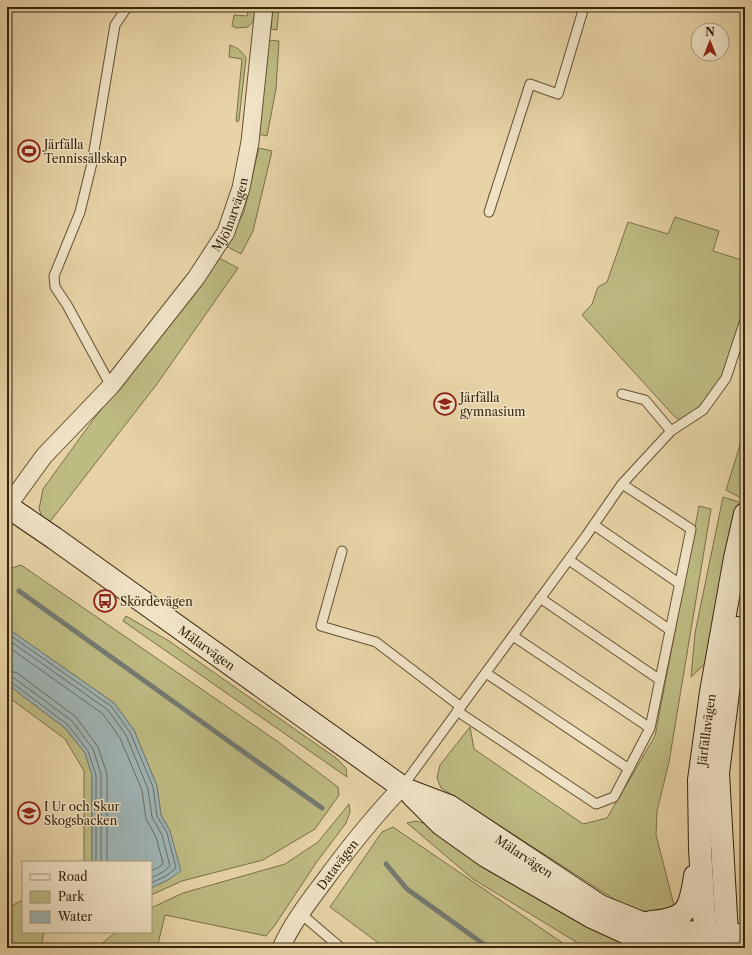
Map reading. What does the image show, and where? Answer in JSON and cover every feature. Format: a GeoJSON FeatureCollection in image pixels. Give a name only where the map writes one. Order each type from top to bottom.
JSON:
{"type":"FeatureCollection","features":[{"type":"Feature","properties":{"kind":"street","name":"Mjölnarvägen"},"geometry":{"type":"LineString","coordinates":[[7,506],[44,456],[111,386],[196,278],[226,232],[241,188],[250,142],[264,7]]}},
{"type":"Feature","properties":{"kind":"street","name":"Mälarvägen"},"geometry":{"type":"LineString","coordinates":[[7,506],[404,789],[441,824],[486,856],[592,917],[634,928],[678,931],[705,941],[735,941]]}},
{"type":"Feature","properties":{"kind":"street","name":"Järfällavägen"},"geometry":{"type":"LineString","coordinates":[[705,941],[700,849],[699,780],[710,692],[735,558],[745,516]]}},
{"type":"Feature","properties":{"kind":"street","name":"Järfällavägen"},"geometry":{"type":"LineString","coordinates":[[735,941],[718,773],[738,609],[745,577]]}},
{"type":"Feature","properties":{"kind":"street","name":"Datavägen"},"geometry":{"type":"LineString","coordinates":[[280,948],[300,914],[344,854],[382,808],[404,789]]}},
{"type":"Feature","properties":{"kind":"street","name":"Mälarvägen"},"geometry":{"type":"LineString","coordinates":[[634,928],[678,917],[687,909],[692,900],[700,849]]}},
{"type":"Feature","properties":{"kind":"street"},"geometry":{"type":"LineString","coordinates":[[634,928],[652,948]]}},
{"type":"Feature","properties":{"kind":"street"},"geometry":{"type":"LineString","coordinates":[[634,928],[677,947],[688,948]]}},
{"type":"Feature","properties":{"kind":"lane"},"geometry":{"type":"LineString","coordinates":[[111,386],[67,305],[55,287],[54,276],[80,212],[92,163],[115,25],[127,7]]}},
{"type":"Feature","properties":{"kind":"lane"},"geometry":{"type":"LineString","coordinates":[[489,212],[530,84],[558,94],[584,7]]}},
{"type":"Feature","properties":{"kind":"lane"},"geometry":{"type":"LineString","coordinates":[[741,7],[745,8]]}},
{"type":"Feature","properties":{"kind":"lane"},"geometry":{"type":"LineString","coordinates":[[404,789],[459,709],[569,560],[622,484],[671,431],[703,410],[726,378],[745,320]]}},
{"type":"Feature","properties":{"kind":"lane"},"geometry":{"type":"LineString","coordinates":[[622,394],[645,400],[671,431]]}},
{"type":"Feature","properties":{"kind":"lane"},"geometry":{"type":"LineString","coordinates":[[342,552],[321,626],[376,642],[459,709],[596,804],[614,796],[650,728],[691,529],[622,484]]}},
{"type":"Feature","properties":{"kind":"lane"},"geometry":{"type":"LineString","coordinates":[[594,525],[680,584]]}},
{"type":"Feature","properties":{"kind":"lane"},"geometry":{"type":"LineString","coordinates":[[569,560],[670,630]]}},
{"type":"Feature","properties":{"kind":"lane"},"geometry":{"type":"LineString","coordinates":[[540,598],[660,680]]}},
{"type":"Feature","properties":{"kind":"lane"},"geometry":{"type":"LineString","coordinates":[[513,636],[650,728]]}},
{"type":"Feature","properties":{"kind":"lane"},"geometry":{"type":"LineString","coordinates":[[486,673],[629,769]]}},
{"type":"Feature","properties":{"kind":"lane"},"geometry":{"type":"LineString","coordinates":[[300,914],[334,946]]}},
{"type":"Feature","properties":{"kind":"green space"},"geometry":{"type":"Polygon","coordinates":[[[249,7],[257,7],[255,19],[248,27],[237,28],[232,26],[234,15],[247,16],[249,7]]]}},
{"type":"Feature","properties":{"kind":"green space"},"geometry":{"type":"Polygon","coordinates":[[[273,7],[279,7],[277,30],[271,29],[273,7]]]}},
{"type":"Feature","properties":{"kind":"green space"},"geometry":{"type":"Polygon","coordinates":[[[268,40],[279,41],[276,89],[267,136],[257,134],[268,40]]]}},
{"type":"Feature","properties":{"kind":"green space"},"geometry":{"type":"Polygon","coordinates":[[[230,45],[240,50],[246,58],[238,122],[236,121],[242,59],[229,57],[230,45]]]}},
{"type":"Feature","properties":{"kind":"green space"},"geometry":{"type":"Polygon","coordinates":[[[259,148],[272,151],[253,231],[241,254],[226,246],[244,212],[259,148]]]}},
{"type":"Feature","properties":{"kind":"green space"},"geometry":{"type":"Polygon","coordinates":[[[675,217],[719,231],[713,251],[745,261],[745,312],[724,378],[704,402],[685,419],[680,420],[674,416],[582,315],[592,304],[598,287],[607,282],[628,222],[668,234],[675,217]]]}},
{"type":"Feature","properties":{"kind":"green space"},"geometry":{"type":"Polygon","coordinates":[[[219,258],[238,268],[157,384],[49,523],[43,519],[39,509],[43,489],[93,420],[219,258]]]}},
{"type":"Feature","properties":{"kind":"green space"},"geometry":{"type":"Polygon","coordinates":[[[745,429],[745,491],[743,499],[726,490],[745,429]]]}},
{"type":"Feature","properties":{"kind":"green space"},"geometry":{"type":"Polygon","coordinates":[[[723,497],[742,503],[708,661],[691,677],[695,633],[723,497]]]}},
{"type":"Feature","properties":{"kind":"green space"},"geometry":{"type":"Polygon","coordinates":[[[699,506],[711,509],[669,762],[657,811],[656,835],[675,909],[661,914],[628,908],[441,788],[437,778],[440,765],[470,727],[474,749],[583,824],[607,818],[655,736],[699,506]]]}},
{"type":"Feature","properties":{"kind":"green space"},"geometry":{"type":"Polygon","coordinates":[[[21,565],[277,741],[338,787],[339,795],[315,829],[263,860],[182,881],[152,895],[152,888],[168,880],[170,831],[161,815],[157,786],[134,730],[114,703],[7,628],[7,574],[12,568],[21,565]]]}},
{"type":"Feature","properties":{"kind":"green space"},"geometry":{"type":"Polygon","coordinates":[[[126,616],[169,641],[336,758],[346,768],[347,777],[123,621],[126,616]]]}},
{"type":"Feature","properties":{"kind":"green space"},"geometry":{"type":"Polygon","coordinates":[[[7,684],[65,728],[85,753],[92,775],[92,861],[84,861],[84,771],[65,739],[7,696],[7,684]]]}},
{"type":"Feature","properties":{"kind":"green space"},"geometry":{"type":"Polygon","coordinates":[[[349,804],[350,812],[346,823],[316,863],[275,925],[266,936],[165,915],[157,948],[96,948],[115,933],[152,933],[152,908],[183,893],[285,864],[318,842],[349,804]]]}},
{"type":"Feature","properties":{"kind":"green space"},"geometry":{"type":"Polygon","coordinates":[[[416,821],[430,825],[639,948],[586,948],[473,879],[407,823],[416,821]]]}},
{"type":"Feature","properties":{"kind":"green space"},"geometry":{"type":"Polygon","coordinates":[[[393,827],[570,948],[385,948],[330,907],[382,832],[393,827]]]}},
{"type":"Feature","properties":{"kind":"green space"},"geometry":{"type":"Polygon","coordinates":[[[22,900],[22,933],[44,933],[41,948],[7,948],[7,908],[22,900]]]}},
{"type":"Feature","properties":{"kind":"water"},"geometry":{"type":"Polygon","coordinates":[[[7,628],[114,703],[134,730],[157,786],[161,815],[170,831],[181,871],[168,880],[152,888],[152,861],[92,861],[92,775],[85,753],[65,728],[7,684],[7,628]]]}},
{"type":"Feature","properties":{"kind":"waterway"},"geometry":{"type":"LineString","coordinates":[[19,591],[322,808]]}},
{"type":"Feature","properties":{"kind":"waterway"},"geometry":{"type":"LineString","coordinates":[[386,864],[407,889],[489,948]]}},
{"type":"Feature","properties":{"kind":"place","name":"Järfälla Tennissällskap"},"geometry":{"type":"Point","coordinates":[29,151]}},
{"type":"Feature","properties":{"kind":"place","name":"Järfälla gymnasium"},"geometry":{"type":"Point","coordinates":[445,404]}},
{"type":"Feature","properties":{"kind":"place","name":"Skördevägen"},"geometry":{"type":"Point","coordinates":[105,601]}},
{"type":"Feature","properties":{"kind":"place","name":"I Ur och Skur Skogsbacken"},"geometry":{"type":"Point","coordinates":[29,813]}}]}
